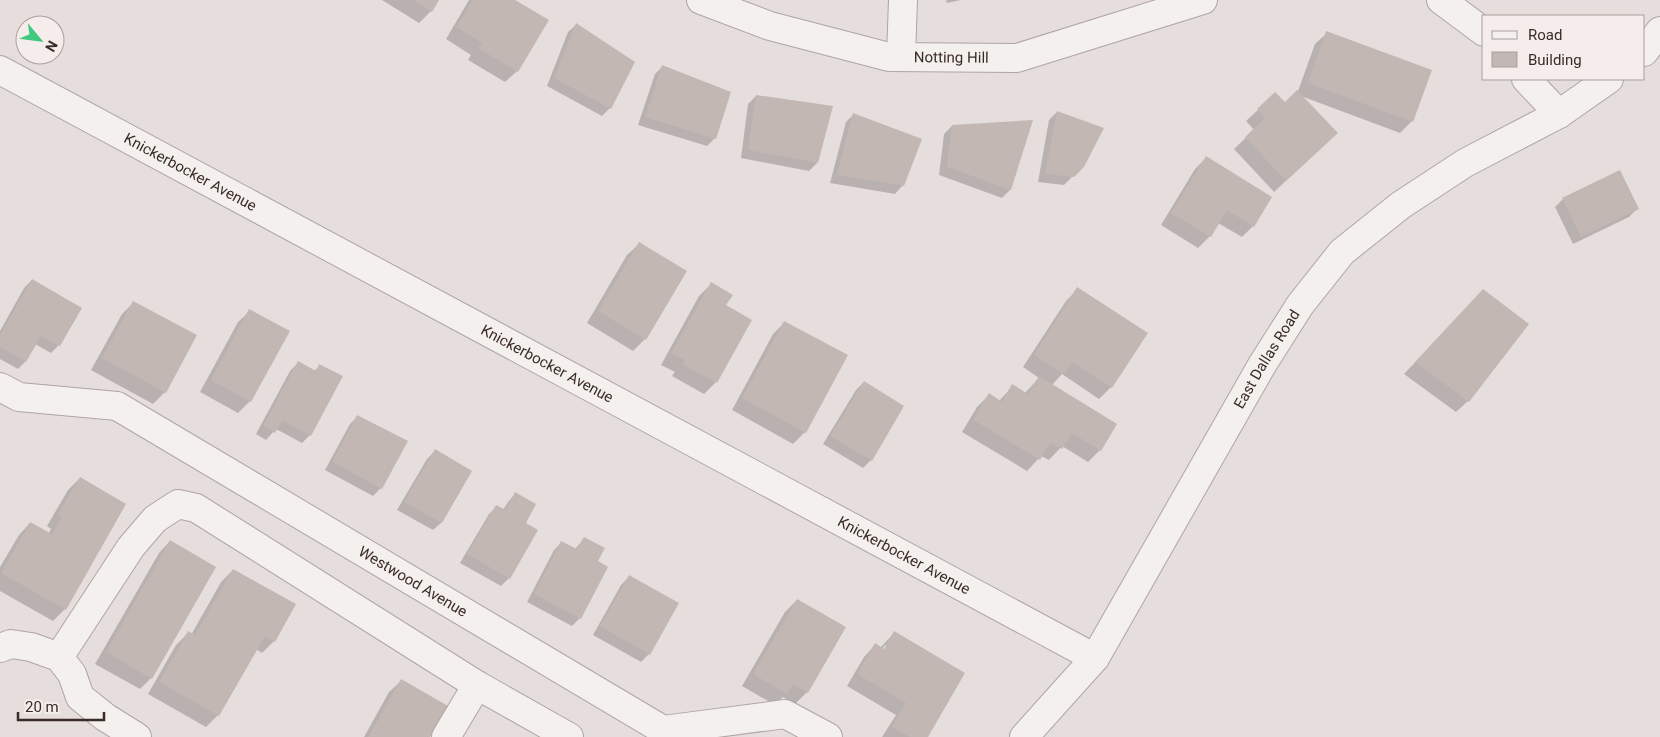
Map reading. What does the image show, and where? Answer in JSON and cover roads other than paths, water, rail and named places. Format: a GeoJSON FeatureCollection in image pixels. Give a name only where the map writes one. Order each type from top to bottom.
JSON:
{"type":"FeatureCollection","features":[{"type":"Feature","properties":{"kind":"street","name":"Notting Hill"},"geometry":{"type":"LineString","coordinates":[[700,0],[770,26],[889,57],[1017,58],[1202,0]]}},
{"type":"Feature","properties":{"kind":"street"},"geometry":{"type":"LineString","coordinates":[[901,57],[903,0]]}},
{"type":"Feature","properties":{"kind":"street"},"geometry":{"type":"LineString","coordinates":[[1441,0],[1482,31]]}},
{"type":"Feature","properties":{"kind":"street"},"geometry":{"type":"LineString","coordinates":[[1645,51],[1660,31]]}},
{"type":"Feature","properties":{"kind":"street","name":"Knickerbocker Avenue"},"geometry":{"type":"LineString","coordinates":[[0,70],[1095,658]]}},
{"type":"Feature","properties":{"kind":"street"},"geometry":{"type":"LineString","coordinates":[[1527,80],[1559,114]]}},
{"type":"Feature","properties":{"kind":"street","name":"East Dallas Road"},"geometry":{"type":"LineString","coordinates":[[1024,737],[1095,658],[1262,365],[1300,305],[1342,252],[1401,205],[1465,163],[1559,114],[1608,80]]}},
{"type":"Feature","properties":{"kind":"street","name":"Westwood Avenue"},"geometry":{"type":"LineString","coordinates":[[0,386],[19,397],[117,406],[663,730],[785,714],[828,737]]}},
{"type":"Feature","properties":{"kind":"street"},"geometry":{"type":"LineString","coordinates":[[59,657],[131,547],[155,519],[178,504],[196,508],[477,684],[570,737]]}},
{"type":"Feature","properties":{"kind":"street"},"geometry":{"type":"LineString","coordinates":[[0,648],[11,644],[32,647],[59,657],[72,674],[80,697],[104,717],[137,737]]}},
{"type":"Feature","properties":{"kind":"street"},"geometry":{"type":"LineString","coordinates":[[446,737],[477,684]]}}]}
